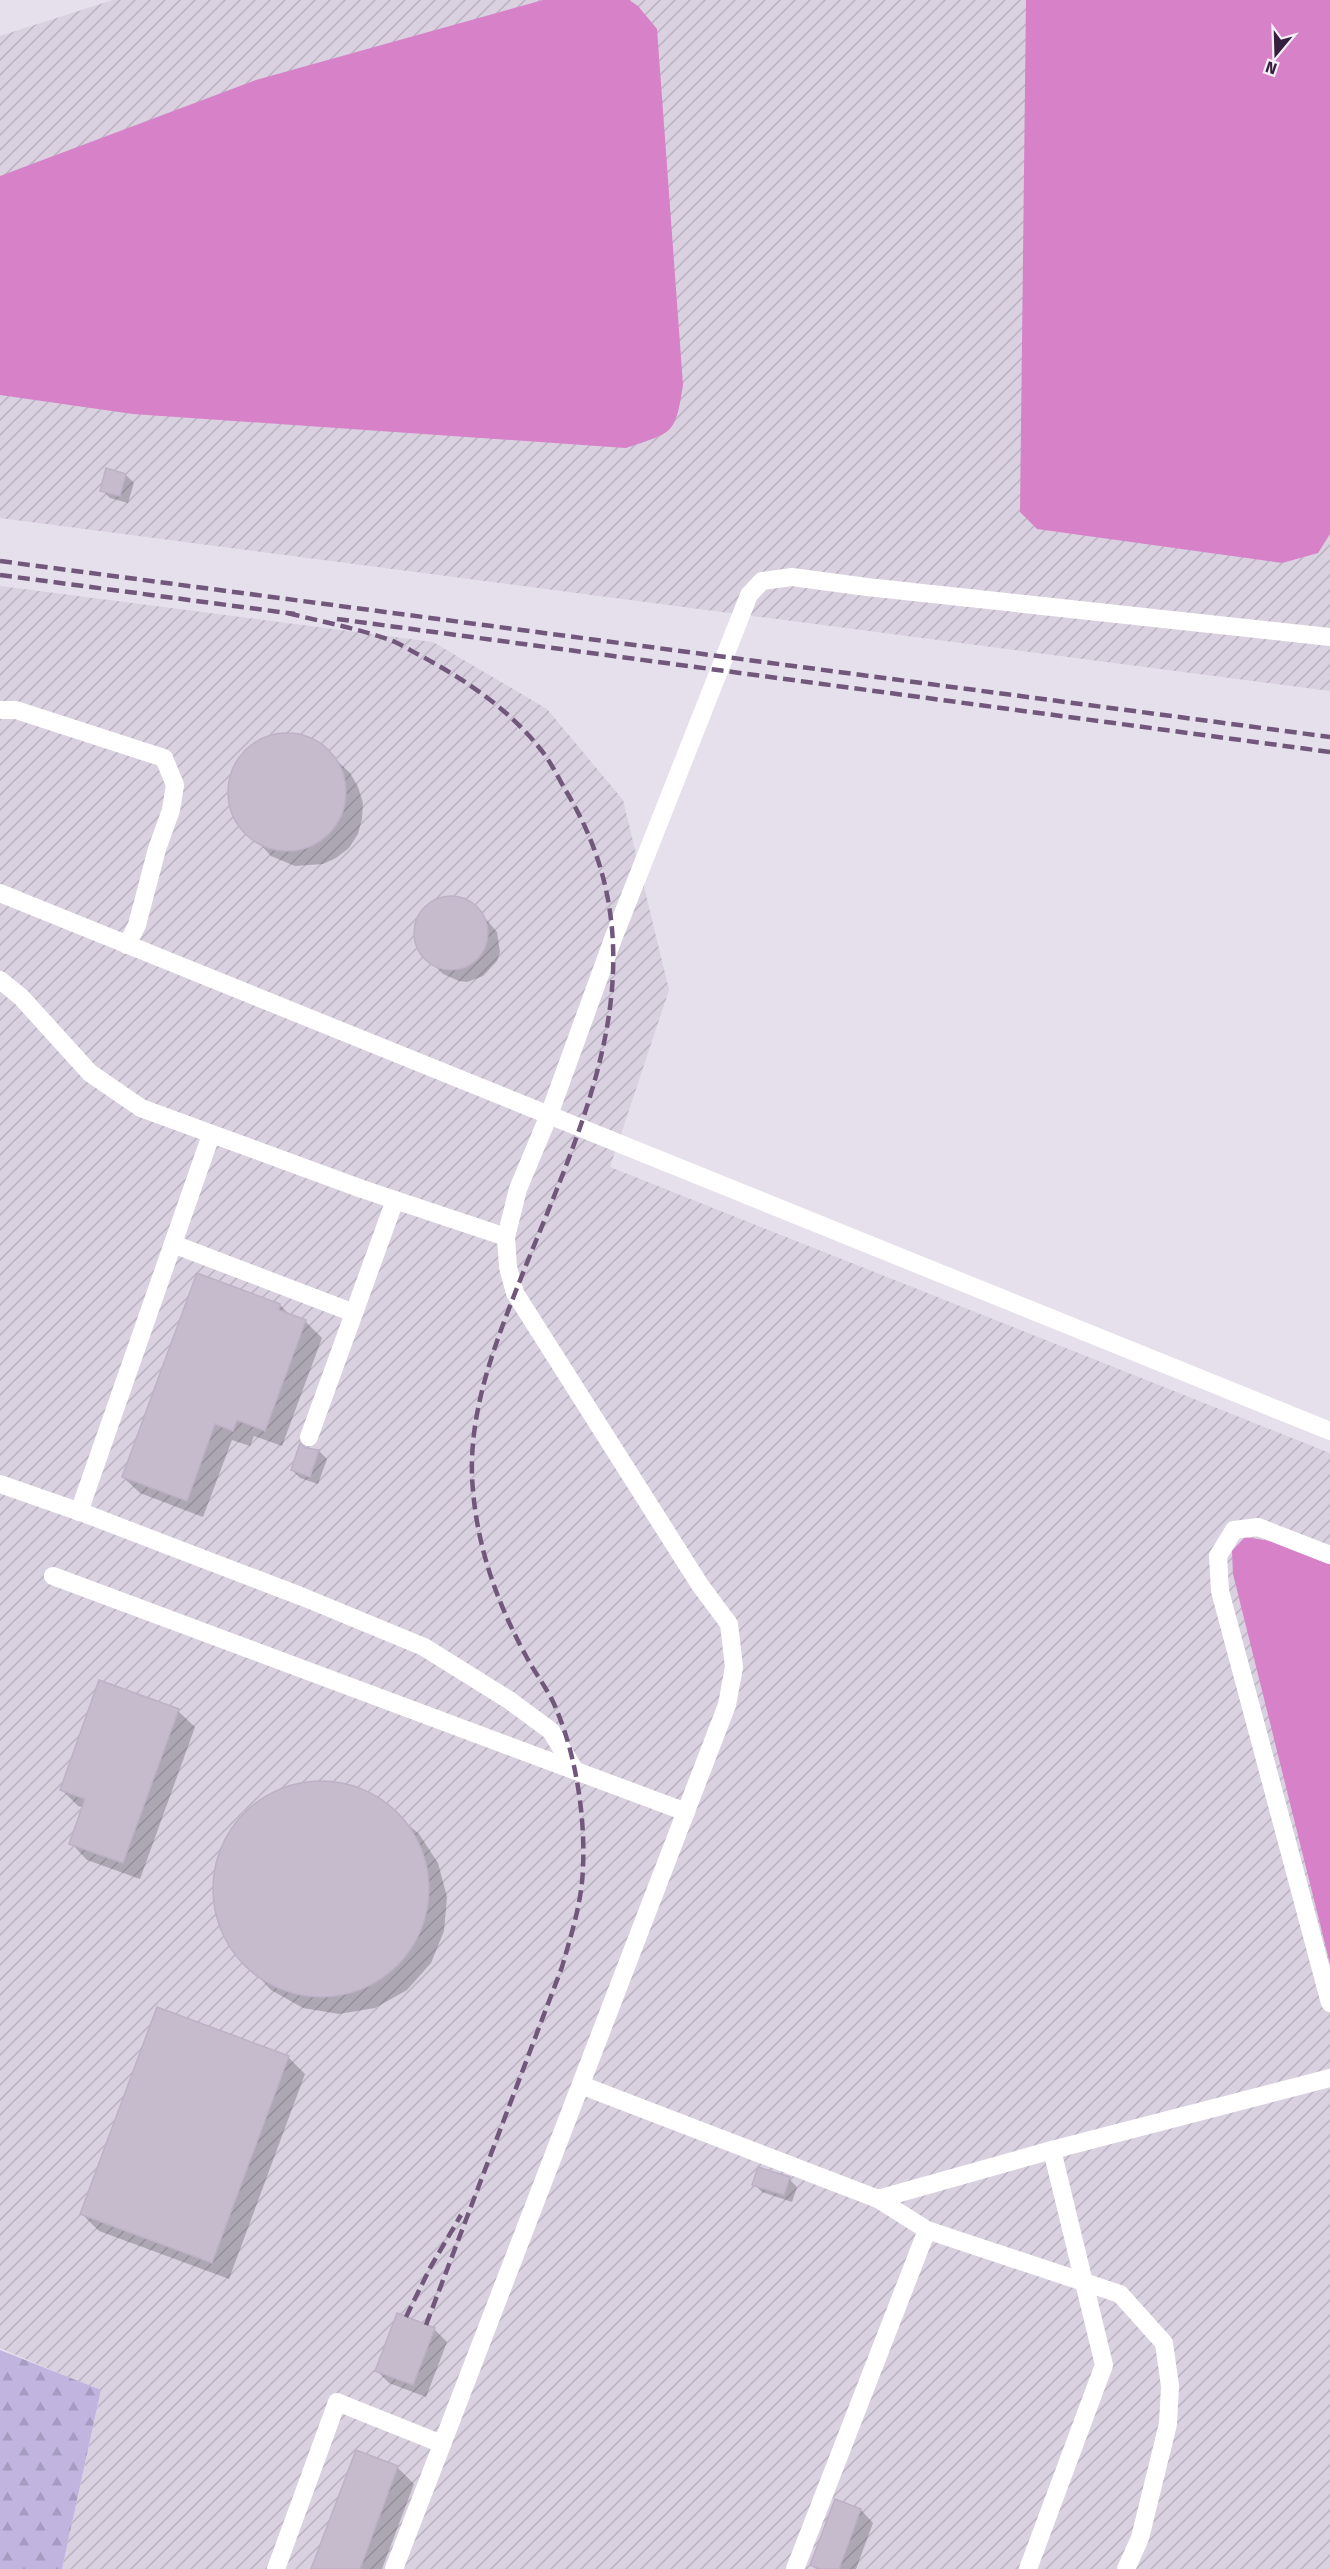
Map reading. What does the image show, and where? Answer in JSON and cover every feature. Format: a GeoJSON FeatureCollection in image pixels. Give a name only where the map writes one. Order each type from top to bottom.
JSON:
{"type":"FeatureCollection","features":[{"type":"Feature","properties":{"kind":"lane"},"geometry":{"type":"LineString","coordinates":[[394,2569],[686,1812],[726,1705],[734,1667],[729,1624],[700,1585],[515,1293],[508,1267],[506,1237],[518,1189],[749,595],[762,581],[792,577],[1330,637]]}},
{"type":"Feature","properties":{"kind":"lane"},"geometry":{"type":"LineString","coordinates":[[0,710],[16,710],[164,758],[175,785],[171,810],[157,849],[136,926],[127,945]]}},
{"type":"Feature","properties":{"kind":"lane"},"geometry":{"type":"LineString","coordinates":[[0,893],[1330,1431]]}},
{"type":"Feature","properties":{"kind":"lane"},"geometry":{"type":"LineString","coordinates":[[0,980],[21,997],[90,1074],[141,1108],[211,1135],[506,1237]]}},
{"type":"Feature","properties":{"kind":"lane"},"geometry":{"type":"LineString","coordinates":[[79,1512],[211,1135]]}},
{"type":"Feature","properties":{"kind":"lane"},"geometry":{"type":"LineString","coordinates":[[309,1437],[395,1200]]}},
{"type":"Feature","properties":{"kind":"lane"},"geometry":{"type":"LineString","coordinates":[[173,1244],[354,1313]]}},
{"type":"Feature","properties":{"kind":"lane"},"geometry":{"type":"LineString","coordinates":[[0,1484],[303,1597],[424,1647],[509,1700],[551,1731],[574,1768]]}},
{"type":"Feature","properties":{"kind":"lane"},"geometry":{"type":"LineString","coordinates":[[1330,1555],[1257,1527],[1234,1530],[1218,1556],[1220,1591],[1330,2003]]}},
{"type":"Feature","properties":{"kind":"lane"},"geometry":{"type":"LineString","coordinates":[[53,1576],[574,1768],[686,1812]]}},
{"type":"Feature","properties":{"kind":"lane"},"geometry":{"type":"LineString","coordinates":[[878,2199],[1052,2150],[1330,2078]]}},
{"type":"Feature","properties":{"kind":"lane"},"geometry":{"type":"LineString","coordinates":[[581,2085],[878,2199],[927,2230],[1120,2294],[1164,2343],[1170,2386],[1165,2435],[1140,2538],[1126,2569]]}},
{"type":"Feature","properties":{"kind":"lane"},"geometry":{"type":"LineString","coordinates":[[1028,2569],[1104,2365],[1052,2150]]}},
{"type":"Feature","properties":{"kind":"lane"},"geometry":{"type":"LineString","coordinates":[[795,2569],[927,2230]]}},
{"type":"Feature","properties":{"kind":"lane"},"geometry":{"type":"LineString","coordinates":[[276,2569],[337,2402],[442,2444]]}},
{"type":"Feature","properties":{"kind":"shaded area"},"geometry":{"type":"Polygon","coordinates":[[[113,0],[1330,0],[1330,691],[0,518],[0,36],[113,0]]]}},
{"type":"Feature","properties":{"kind":"shaded area"},"geometry":{"type":"Polygon","coordinates":[[[543,0],[629,0],[638,6],[657,29],[683,385],[677,414],[669,430],[654,439],[626,448],[133,414],[0,395],[0,176],[256,80],[543,0]]]}},
{"type":"Feature","properties":{"kind":"shaded area"},"geometry":{"type":"Polygon","coordinates":[[[1026,0],[1330,0],[1330,534],[1318,553],[1282,563],[1037,529],[1020,512],[1026,0]]]}},
{"type":"Feature","properties":{"kind":"shaded area"},"geometry":{"type":"Polygon","coordinates":[[[0,586],[433,642],[547,709],[623,800],[669,990],[610,1167],[1330,1453],[1330,2569],[62,2569],[101,2391],[0,2348],[0,586]]]}},
{"type":"Feature","properties":{"kind":"shaded area"},"geometry":{"type":"Polygon","coordinates":[[[1245,1537],[1271,1541],[1330,1564],[1330,1964],[1233,1574],[1232,1551],[1245,1537]]]}},
{"type":"Feature","properties":{"kind":"green space"},"geometry":{"type":"Polygon","coordinates":[[[0,2350],[101,2390],[62,2569],[0,2569],[0,2350]]]}},
{"type":"Feature","properties":{"kind":"building"},"geometry":{"type":"Polygon","coordinates":[[[106,468],[126,474],[120,496],[100,491],[106,468]]]}},
{"type":"Feature","properties":{"kind":"building"},"geometry":{"type":"Polygon","coordinates":[[[287,733],[310,738],[329,750],[341,769],[346,792],[341,815],[329,834],[310,846],[287,851],[264,846],[245,834],[233,815],[228,792],[233,769],[245,750],[264,738],[287,733]]]}},
{"type":"Feature","properties":{"kind":"building"},"geometry":{"type":"Polygon","coordinates":[[[451,896],[465,899],[477,907],[485,919],[488,933],[485,947],[477,959],[465,967],[451,970],[437,967],[425,959],[417,947],[414,933],[417,919],[425,907],[437,899],[451,896]]]}},
{"type":"Feature","properties":{"kind":"building"},"geometry":{"type":"Polygon","coordinates":[[[197,1273],[280,1304],[279,1310],[306,1320],[265,1431],[237,1420],[233,1431],[215,1424],[187,1501],[122,1477],[197,1273]]]}},
{"type":"Feature","properties":{"kind":"building"},"geometry":{"type":"Polygon","coordinates":[[[300,1443],[306,1448],[319,1450],[310,1477],[291,1470],[300,1443]]]}},
{"type":"Feature","properties":{"kind":"building"},"geometry":{"type":"Polygon","coordinates":[[[99,1680],[179,1709],[123,1863],[69,1844],[85,1799],[60,1790],[99,1680]]]}},
{"type":"Feature","properties":{"kind":"building"},"geometry":{"type":"Polygon","coordinates":[[[310,1781],[332,1781],[352,1785],[372,1793],[398,1812],[417,1838],[425,1858],[429,1889],[425,1920],[417,1940],[398,1966],[372,1985],[352,1993],[332,1997],[310,1997],[290,1993],[270,1985],[252,1973],[237,1958],[225,1940],[217,1920],[213,1900],[213,1878],[217,1858],[225,1838],[237,1820],[252,1805],[270,1793],[290,1785],[310,1781]]]}},
{"type":"Feature","properties":{"kind":"building"},"geometry":{"type":"Polygon","coordinates":[[[157,2007],[289,2056],[212,2263],[80,2214],[157,2007]]]}},
{"type":"Feature","properties":{"kind":"building"},"geometry":{"type":"Polygon","coordinates":[[[758,2167],[790,2177],[784,2195],[752,2185],[758,2167]]]}},
{"type":"Feature","properties":{"kind":"building"},"geometry":{"type":"Polygon","coordinates":[[[397,2313],[435,2328],[413,2385],[375,2371],[397,2313]]]}},
{"type":"Feature","properties":{"kind":"building"},"geometry":{"type":"Polygon","coordinates":[[[356,2450],[398,2466],[360,2569],[311,2569],[356,2450]]]}},
{"type":"Feature","properties":{"kind":"building"},"geometry":{"type":"Polygon","coordinates":[[[835,2499],[861,2509],[839,2569],[820,2569],[810,2565],[835,2499]]]}},
{"type":"Feature","properties":{"kind":"railway"},"geometry":{"type":"LineString","coordinates":[[0,561],[1330,737]]}},
{"type":"Feature","properties":{"kind":"railway"},"geometry":{"type":"LineString","coordinates":[[0,575],[295,614]]}},
{"type":"Feature","properties":{"kind":"railway"},"geometry":{"type":"LineString","coordinates":[[288,613],[356,629],[398,644],[473,688],[519,725],[545,755],[569,796],[598,859],[611,922],[612,985],[603,1047],[586,1108],[564,1170],[498,1337],[484,1383],[472,1452],[477,1524],[488,1569],[515,1635],[554,1704],[570,1751],[582,1818],[581,1893],[562,1967],[426,2325]]}},
{"type":"Feature","properties":{"kind":"railway"},"geometry":{"type":"LineString","coordinates":[[337,619],[1330,752]]}},
{"type":"Feature","properties":{"kind":"railway"},"geometry":{"type":"LineString","coordinates":[[406,2317],[430,2268],[461,2215]]}}]}
